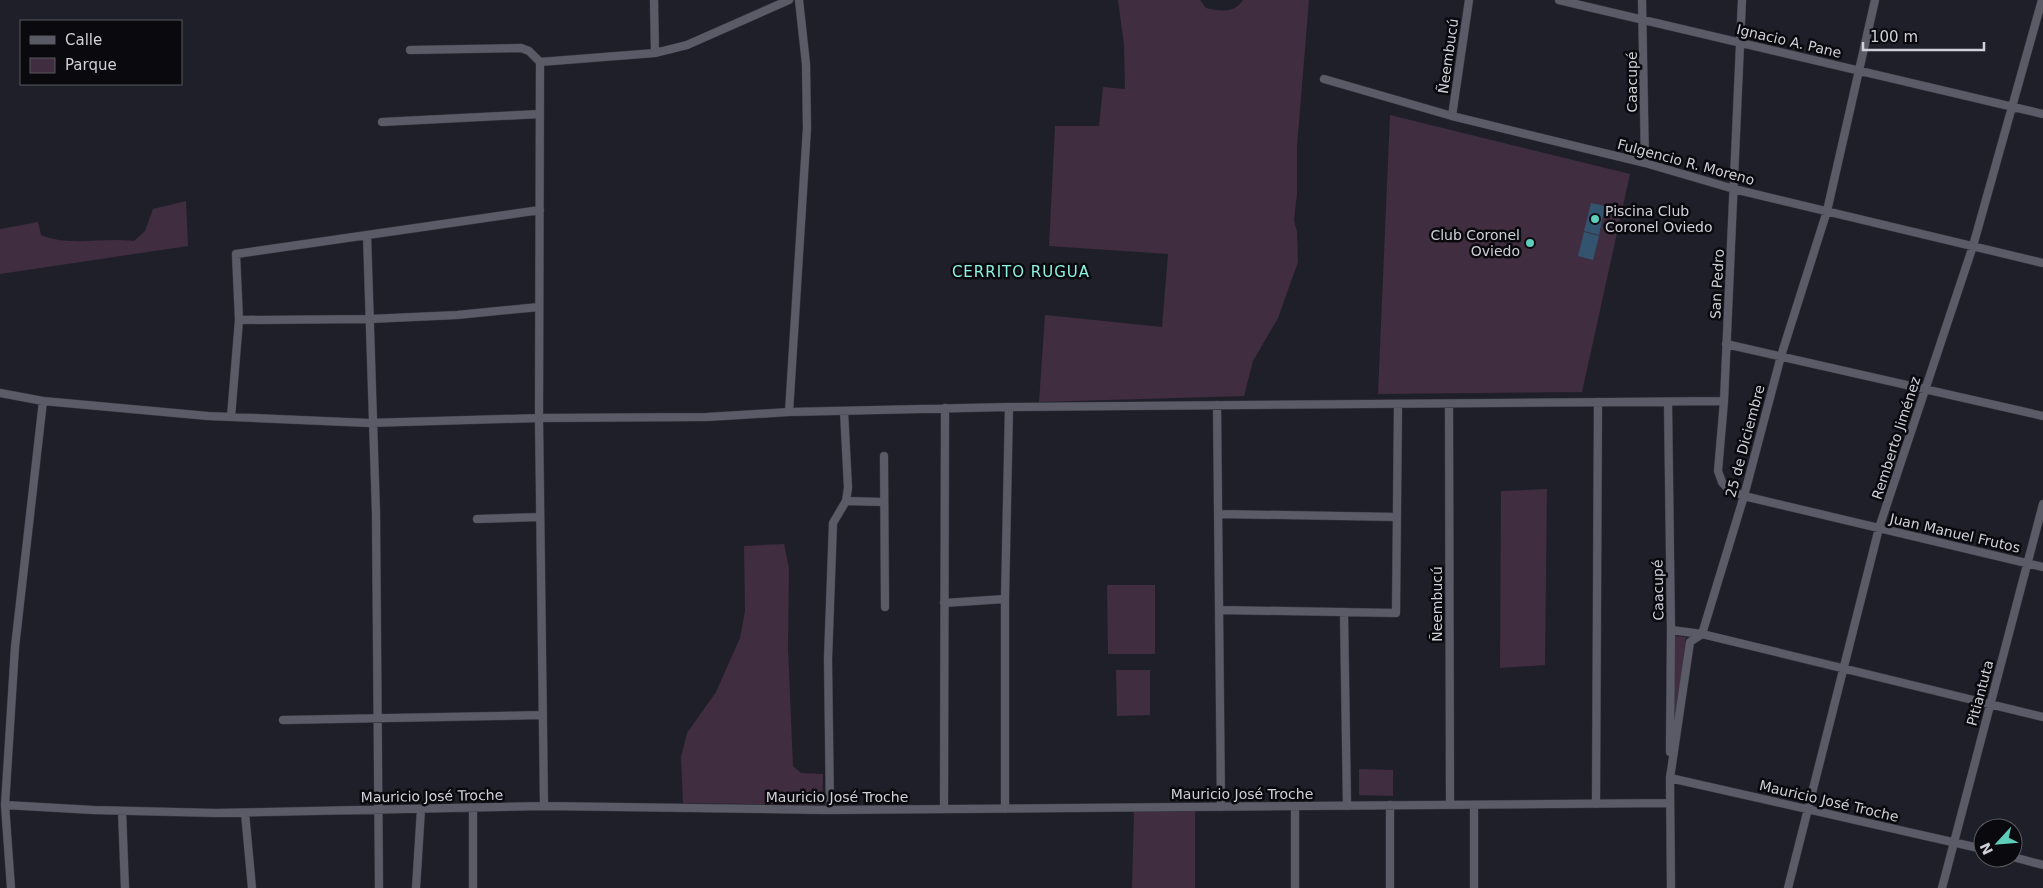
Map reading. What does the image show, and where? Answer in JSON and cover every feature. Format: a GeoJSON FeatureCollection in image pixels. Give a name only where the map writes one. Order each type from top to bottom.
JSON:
{"type":"FeatureCollection","features":[{"type":"Feature","properties":{"kind":"street"},"geometry":{"type":"LineString","coordinates":[[654,0],[655,53]]}},
{"type":"Feature","properties":{"kind":"street"},"geometry":{"type":"LineString","coordinates":[[540,62],[655,53],[687,45],[789,0]]}},
{"type":"Feature","properties":{"kind":"street"},"geometry":{"type":"LineString","coordinates":[[789,412],[807,128],[806,64],[799,0]]}},
{"type":"Feature","properties":{"kind":"street","name":"Ñeembucú"},"geometry":{"type":"LineString","coordinates":[[1452,116],[1469,0]]}},
{"type":"Feature","properties":{"kind":"street","name":"Ignacio A. Pane"},"geometry":{"type":"LineString","coordinates":[[1559,0],[2043,114]]}},
{"type":"Feature","properties":{"kind":"street","name":"Caacupé"},"geometry":{"type":"LineString","coordinates":[[1642,0],[1644,20],[1645,163]]}},
{"type":"Feature","properties":{"kind":"street","name":"San Pedro"},"geometry":{"type":"LineString","coordinates":[[1742,0],[1724,401],[1718,471],[1722,482],[1729,490],[1744,496]]}},
{"type":"Feature","properties":{"kind":"street","name":"25 de Diciembre"},"geometry":{"type":"LineString","coordinates":[[1670,888],[1670,778],[1690,642],[1702,634],[1744,496],[1781,356],[1826,211],[1875,0]]}},
{"type":"Feature","properties":{"kind":"street","name":"Remberto Jiménez"},"geometry":{"type":"LineString","coordinates":[[1788,888],[1879,528],[1973,246],[2042,0]]}},
{"type":"Feature","properties":{"kind":"street"},"geometry":{"type":"LineString","coordinates":[[410,50],[522,48],[529,51],[540,62],[539,418],[544,806]]}},
{"type":"Feature","properties":{"kind":"street","name":"Fulgencio R. Moreno"},"geometry":{"type":"LineString","coordinates":[[1324,79],[1452,116],[1645,163],[1826,211],[2043,263]]}},
{"type":"Feature","properties":{"kind":"street"},"geometry":{"type":"LineString","coordinates":[[382,122],[540,114]]}},
{"type":"Feature","properties":{"kind":"street"},"geometry":{"type":"LineString","coordinates":[[231,417],[239,320],[236,254],[540,210]]}},
{"type":"Feature","properties":{"kind":"street"},"geometry":{"type":"LineString","coordinates":[[367,235],[374,423],[379,888]]}},
{"type":"Feature","properties":{"kind":"street"},"geometry":{"type":"LineString","coordinates":[[239,320],[370,320],[457,315],[539,307]]}},
{"type":"Feature","properties":{"kind":"street"},"geometry":{"type":"LineString","coordinates":[[1726,344],[2043,416]]}},
{"type":"Feature","properties":{"kind":"street"},"geometry":{"type":"LineString","coordinates":[[0,393],[43,401],[231,417],[374,423],[539,418],[708,417],[789,412],[945,408],[1724,401]]}},
{"type":"Feature","properties":{"kind":"street"},"geometry":{"type":"LineString","coordinates":[[11,888],[5,805],[15,647],[43,401]]}},
{"type":"Feature","properties":{"kind":"street"},"geometry":{"type":"LineString","coordinates":[[1596,804],[1598,402]]}},
{"type":"Feature","properties":{"kind":"street","name":"Caacupé"},"geometry":{"type":"LineString","coordinates":[[1668,402],[1671,630],[1670,778]]}},
{"type":"Feature","properties":{"kind":"street","name":"Ñeembucú"},"geometry":{"type":"LineString","coordinates":[[1449,404],[1450,805]]}},
{"type":"Feature","properties":{"kind":"street"},"geometry":{"type":"LineString","coordinates":[[1217,405],[1220,514],[1221,807]]}},
{"type":"Feature","properties":{"kind":"street"},"geometry":{"type":"LineString","coordinates":[[1219,610],[1396,613],[1398,405]]}},
{"type":"Feature","properties":{"kind":"street"},"geometry":{"type":"LineString","coordinates":[[1005,809],[1005,599],[1009,407]]}},
{"type":"Feature","properties":{"kind":"street"},"geometry":{"type":"LineString","coordinates":[[944,809],[945,408]]}},
{"type":"Feature","properties":{"kind":"street"},"geometry":{"type":"LineString","coordinates":[[830,810],[828,659],[834,523],[846,501],[848,488],[844,411]]}},
{"type":"Feature","properties":{"kind":"street"},"geometry":{"type":"LineString","coordinates":[[884,456],[885,607]]}},
{"type":"Feature","properties":{"kind":"street","name":"Juan Manuel Frutos"},"geometry":{"type":"LineString","coordinates":[[1744,496],[2043,567]]}},
{"type":"Feature","properties":{"kind":"street"},"geometry":{"type":"LineString","coordinates":[[846,501],[883,502]]}},
{"type":"Feature","properties":{"kind":"street","name":"Pitiantuta"},"geometry":{"type":"LineString","coordinates":[[1942,888],[2043,504]]}},
{"type":"Feature","properties":{"kind":"street"},"geometry":{"type":"LineString","coordinates":[[1220,514],[1397,517]]}},
{"type":"Feature","properties":{"kind":"street"},"geometry":{"type":"LineString","coordinates":[[477,519],[540,517]]}},
{"type":"Feature","properties":{"kind":"street"},"geometry":{"type":"LineString","coordinates":[[944,603],[1005,599]]}},
{"type":"Feature","properties":{"kind":"street"},"geometry":{"type":"LineString","coordinates":[[1344,612],[1347,806]]}},
{"type":"Feature","properties":{"kind":"street"},"geometry":{"type":"LineString","coordinates":[[1671,630],[1702,634],[1990,705],[2043,716]]}},
{"type":"Feature","properties":{"kind":"street"},"geometry":{"type":"LineString","coordinates":[[283,720],[542,715]]}},
{"type":"Feature","properties":{"kind":"street","name":"Mauricio José Troche"},"geometry":{"type":"LineString","coordinates":[[1670,778],[1973,847]]}},
{"type":"Feature","properties":{"kind":"street","name":"Mauricio José Troche"},"geometry":{"type":"LineString","coordinates":[[5,805],[122,811],[245,813],[544,806],[830,810],[1669,803]]}},
{"type":"Feature","properties":{"kind":"street"},"geometry":{"type":"LineString","coordinates":[[1390,805],[1390,888]]}},
{"type":"Feature","properties":{"kind":"street"},"geometry":{"type":"LineString","coordinates":[[1474,805],[1474,888]]}},
{"type":"Feature","properties":{"kind":"street"},"geometry":{"type":"LineString","coordinates":[[1295,806],[1295,888]]}},
{"type":"Feature","properties":{"kind":"street"},"geometry":{"type":"LineString","coordinates":[[473,808],[473,888]]}},
{"type":"Feature","properties":{"kind":"street"},"geometry":{"type":"LineString","coordinates":[[416,888],[421,809]]}},
{"type":"Feature","properties":{"kind":"street"},"geometry":{"type":"LineString","coordinates":[[122,811],[125,888]]}},
{"type":"Feature","properties":{"kind":"street"},"geometry":{"type":"LineString","coordinates":[[245,813],[252,888]]}},
{"type":"Feature","properties":{"kind":"street"},"geometry":{"type":"LineString","coordinates":[[2023,860],[2043,865]]}},
{"type":"Feature","properties":{"kind":"green space"},"geometry":{"type":"Polygon","coordinates":[[[1118,0],[1200,0],[1206,8],[1226,10],[1235,8],[1243,0],[1309,0],[1297,146],[1297,194],[1294,220],[1297,232],[1298,262],[1278,318],[1253,361],[1244,396],[1039,402],[1045,315],[1162,327],[1168,254],[1049,246],[1055,126],[1099,126],[1103,87],[1125,89],[1124,45],[1118,0]]]}},
{"type":"Feature","properties":{"kind":"green space"},"geometry":{"type":"Polygon","coordinates":[[[1390,115],[1630,174],[1582,392],[1378,394],[1390,115]]]}},
{"type":"Feature","properties":{"kind":"green space"},"geometry":{"type":"Polygon","coordinates":[[[186,201],[188,246],[0,274],[0,229],[38,222],[41,235],[52,239],[134,241],[145,231],[153,209],[186,201]]]}},
{"type":"Feature","properties":{"kind":"green space"},"geometry":{"type":"Polygon","coordinates":[[[1547,489],[1545,665],[1500,668],[1501,491],[1547,489]]]}},
{"type":"Feature","properties":{"kind":"green space"},"geometry":{"type":"Polygon","coordinates":[[[784,544],[789,568],[788,648],[793,766],[801,773],[823,774],[822,805],[683,803],[681,757],[687,733],[716,692],[740,638],[745,611],[744,546],[784,544]]]}},
{"type":"Feature","properties":{"kind":"green space"},"geometry":{"type":"Polygon","coordinates":[[[1107,585],[1155,585],[1155,654],[1108,654],[1107,585]]]}},
{"type":"Feature","properties":{"kind":"green space"},"geometry":{"type":"Polygon","coordinates":[[[1675,636],[1686,637],[1674,732],[1675,636]]]}},
{"type":"Feature","properties":{"kind":"green space"},"geometry":{"type":"Polygon","coordinates":[[[1116,670],[1150,670],[1150,715],[1117,716],[1116,670]]]}},
{"type":"Feature","properties":{"kind":"green space"},"geometry":{"type":"Polygon","coordinates":[[[1359,769],[1393,770],[1393,796],[1359,795],[1359,769]]]}},
{"type":"Feature","properties":{"kind":"green space"},"geometry":{"type":"Polygon","coordinates":[[[1195,810],[1195,888],[1132,888],[1134,812],[1195,810]]]}},
{"type":"Feature","properties":{"kind":"water","name":"Piscina Club Coronel Oviedo"},"geometry":{"type":"Polygon","coordinates":[[[1591,203],[1605,206],[1599,235],[1584,231],[1591,203]]]}},
{"type":"Feature","properties":{"kind":"water"},"geometry":{"type":"Polygon","coordinates":[[[1584,232],[1599,236],[1593,260],[1578,256],[1584,232]]]}},
{"type":"Feature","properties":{"kind":"place","name":"Piscina Club Coronel Oviedo"},"geometry":{"type":"Point","coordinates":[1595,219]}},
{"type":"Feature","properties":{"kind":"place","name":"Club Coronel Oviedo"},"geometry":{"type":"Point","coordinates":[1530,243]}},
{"type":"Feature","properties":{"kind":"district","name":"CERRITO RUGUA"},"geometry":{"type":"Point","coordinates":[1021,272]}}]}
